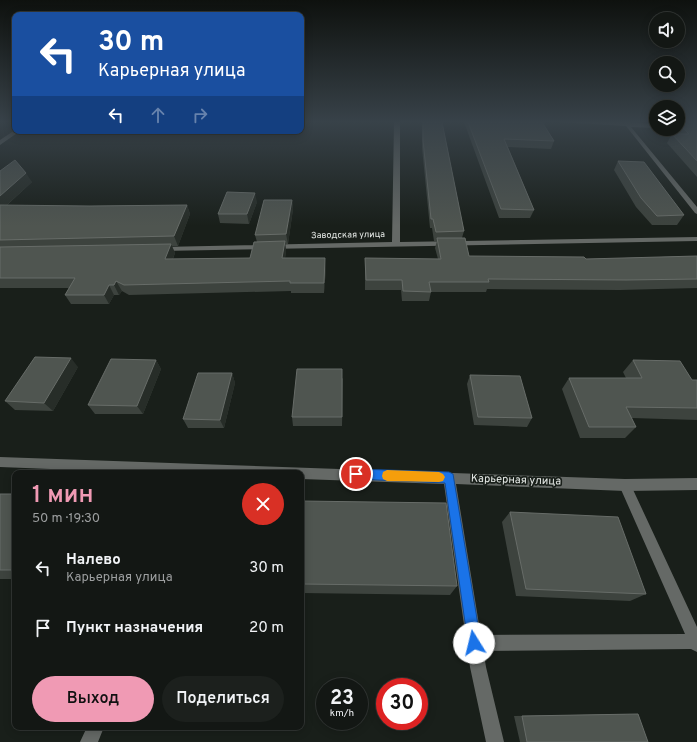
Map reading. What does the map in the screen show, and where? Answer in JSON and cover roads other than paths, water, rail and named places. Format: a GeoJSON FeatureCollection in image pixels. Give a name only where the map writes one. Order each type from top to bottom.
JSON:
{"type":"FeatureCollection","features":[{"type":"Feature","properties":{"kind":"street"},"geometry":{"type":"LineString","coordinates":[[396,244],[397,157]]}},
{"type":"Feature","properties":{"kind":"street"},"geometry":{"type":"LineString","coordinates":[[653,157],[697,212]]}},
{"type":"Feature","properties":{"kind":"street","name":"Заводская улица"},"geometry":{"type":"LineString","coordinates":[[151,250],[697,239]]}},
{"type":"Feature","properties":{"kind":"street","name":"Карьерная улица"},"geometry":{"type":"LineString","coordinates":[[0,462],[164,470]]}},
{"type":"Feature","properties":{"kind":"street","name":"Карьерная улица"},"geometry":{"type":"LineString","coordinates":[[304,474],[625,485],[697,484]]}},
{"type":"Feature","properties":{"kind":"street"},"geometry":{"type":"LineString","coordinates":[[449,478],[478,667],[495,742]]}},
{"type":"Feature","properties":{"kind":"street"},"geometry":{"type":"LineString","coordinates":[[474,643],[696,643],[625,485]]}},
{"type":"Feature","properties":{"kind":"street"},"geometry":{"type":"LineString","coordinates":[[89,742],[95,730]]}}]}
